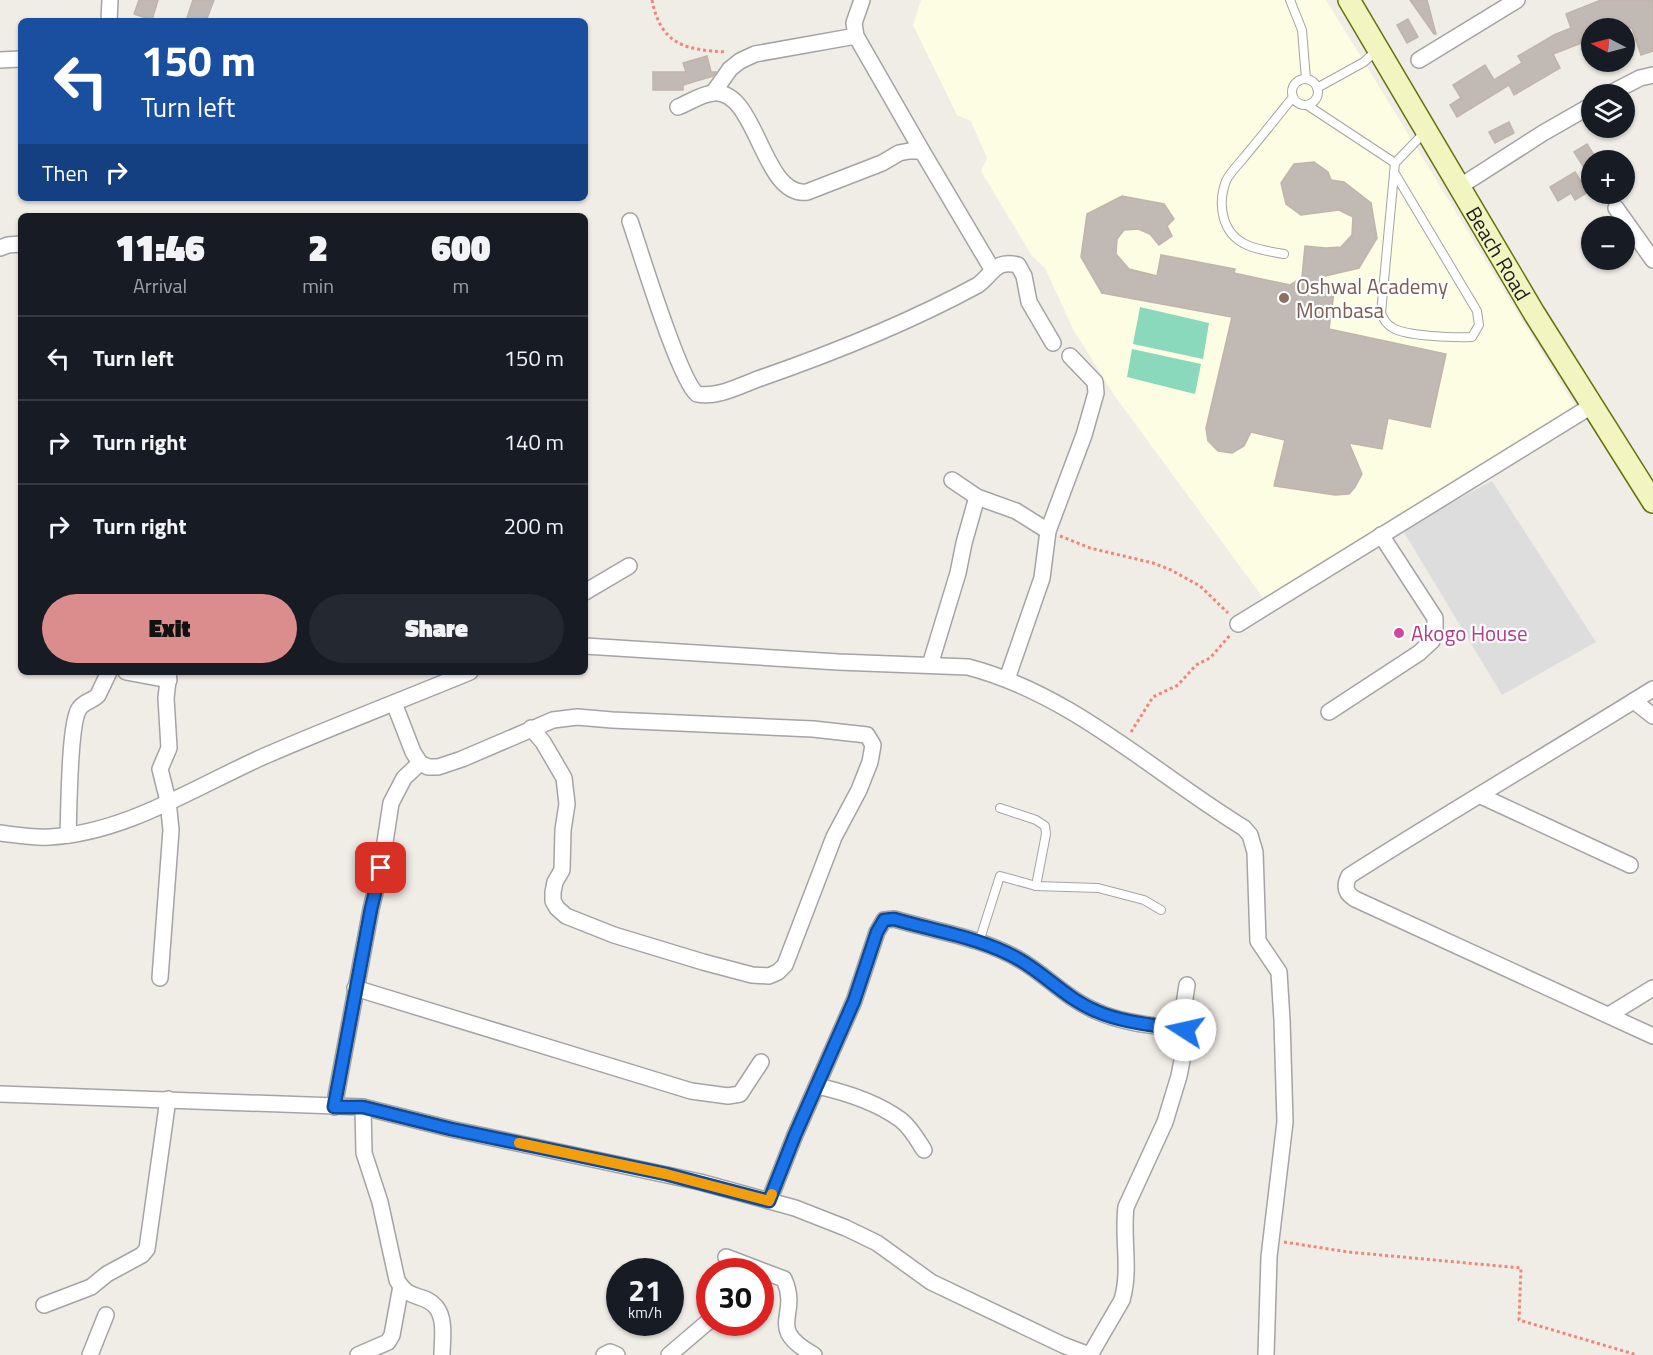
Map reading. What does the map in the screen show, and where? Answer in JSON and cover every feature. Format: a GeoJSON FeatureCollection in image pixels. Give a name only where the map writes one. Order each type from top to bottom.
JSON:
{"type":"FeatureCollection","features":[{"type":"Feature","properties":{"kind":"main road","name":"Beach Road"},"geometry":{"type":"LineString","coordinates":[[1349,0],[1534,313],[1653,502]]}},
{"type":"Feature","properties":{"kind":"street"},"geometry":{"type":"LineString","coordinates":[[109,18],[110,0]]}},
{"type":"Feature","properties":{"kind":"street"},"geometry":{"type":"LineString","coordinates":[[862,0],[854,22],[856,36],[922,152],[993,269]]}},
{"type":"Feature","properties":{"kind":"street"},"geometry":{"type":"LineString","coordinates":[[1419,60],[1516,0]]}},
{"type":"Feature","properties":{"kind":"street"},"geometry":{"type":"LineString","coordinates":[[713,93],[730,69],[740,60],[755,54],[856,36]]}},
{"type":"Feature","properties":{"kind":"street"},"geometry":{"type":"LineString","coordinates":[[0,60],[18,60]]}},
{"type":"Feature","properties":{"kind":"street"},"geometry":{"type":"LineString","coordinates":[[1628,84],[1653,75]]}},
{"type":"Feature","properties":{"kind":"street"},"geometry":{"type":"LineString","coordinates":[[678,107],[713,93],[727,95],[740,107],[779,180],[798,194],[875,165],[899,153],[922,152]]}},
{"type":"Feature","properties":{"kind":"street"},"geometry":{"type":"LineString","coordinates":[[1459,187],[1581,111]]}},
{"type":"Feature","properties":{"kind":"street"},"geometry":{"type":"LineString","coordinates":[[1616,208],[1653,260]]}},
{"type":"Feature","properties":{"kind":"street"},"geometry":{"type":"LineString","coordinates":[[630,221],[671,342],[690,386],[693,391],[700,394],[709,395],[723,391],[796,366],[872,336],[978,285],[987,279],[993,269],[1003,264],[1011,263],[1017,265],[1021,270],[1029,302],[1053,344]]}},
{"type":"Feature","properties":{"kind":"street"},"geometry":{"type":"LineString","coordinates":[[0,248],[18,244]]}},
{"type":"Feature","properties":{"kind":"street"},"geometry":{"type":"LineString","coordinates":[[1007,679],[1042,578],[1048,531],[1070,475],[1096,393],[1095,382],[1070,356]]}},
{"type":"Feature","properties":{"kind":"street"},"geometry":{"type":"LineString","coordinates":[[1238,624],[1593,405]]}},
{"type":"Feature","properties":{"kind":"street"},"geometry":{"type":"LineString","coordinates":[[952,480],[977,497],[1016,511],[1048,531]]}},
{"type":"Feature","properties":{"kind":"street"},"geometry":{"type":"LineString","coordinates":[[930,665],[958,573],[977,497]]}},
{"type":"Feature","properties":{"kind":"street"},"geometry":{"type":"LineString","coordinates":[[1329,712],[1419,653],[1435,634],[1435,618],[1381,535]]}},
{"type":"Feature","properties":{"kind":"street"},"geometry":{"type":"LineString","coordinates":[[588,590],[629,566]]}},
{"type":"Feature","properties":{"kind":"street"},"geometry":{"type":"LineString","coordinates":[[588,646],[838,662],[968,667],[1007,679],[1042,694],[1244,828],[1253,842],[1258,941],[1279,972],[1282,1020],[1285,1122],[1271,1240],[1266,1355]]}},
{"type":"Feature","properties":{"kind":"street"},"geometry":{"type":"LineString","coordinates":[[68,836],[75,722],[80,707],[98,695],[107,675]]}},
{"type":"Feature","properties":{"kind":"street"},"geometry":{"type":"LineString","coordinates":[[0,832],[47,837],[68,836],[106,827],[300,740],[463,675]]}},
{"type":"Feature","properties":{"kind":"street"},"geometry":{"type":"LineString","coordinates":[[160,978],[171,830],[168,801],[160,769],[170,748],[166,698],[169,676]]}},
{"type":"Feature","properties":{"kind":"street"},"geometry":{"type":"LineString","coordinates":[[1653,689],[1349,876],[1346,888],[1347,893],[1355,899],[1653,1036]]}},
{"type":"Feature","properties":{"kind":"street"},"geometry":{"type":"LineString","coordinates":[[1634,700],[1653,716]]}},
{"type":"Feature","properties":{"kind":"street"},"geometry":{"type":"LineString","coordinates":[[394,703],[413,752],[420,763],[428,767],[438,767],[531,728],[553,720],[577,717],[813,729],[867,735],[873,745],[870,762],[859,790],[834,837],[785,965],[778,972],[769,976],[752,975],[624,938],[566,916],[557,908],[553,901],[553,892],[555,882],[562,870],[562,830],[567,804],[564,778],[543,742],[531,728]]}},
{"type":"Feature","properties":{"kind":"street"},"geometry":{"type":"LineString","coordinates":[[334,1107],[371,909],[381,868],[391,803],[404,778],[420,763]]}},
{"type":"Feature","properties":{"kind":"street"},"geometry":{"type":"LineString","coordinates":[[1481,796],[1630,865]]}},
{"type":"Feature","properties":{"kind":"street"},"geometry":{"type":"LineString","coordinates":[[769,1201],[795,1135],[854,1001],[880,924],[887,919],[979,942],[1020,960],[1058,988],[1095,1011],[1108,1016],[1185,1030]]}},
{"type":"Feature","properties":{"kind":"street"},"geometry":{"type":"LineString","coordinates":[[0,1094],[363,1107],[451,1129],[680,1177],[795,1208],[846,1228],[877,1243],[931,1282],[1063,1345],[1089,1355],[1125,1291],[1127,1256],[1124,1222],[1126,1207],[1165,1122],[1184,1058],[1183,1002],[1187,985]]}},
{"type":"Feature","properties":{"kind":"street"},"geometry":{"type":"LineString","coordinates":[[356,988],[691,1091],[728,1096],[740,1094],[761,1062]]}},
{"type":"Feature","properties":{"kind":"street"},"geometry":{"type":"LineString","coordinates":[[1609,1015],[1653,988]]}},
{"type":"Feature","properties":{"kind":"street"},"geometry":{"type":"LineString","coordinates":[[817,1086],[845,1092],[900,1119],[912,1131],[924,1150]]}},
{"type":"Feature","properties":{"kind":"street"},"geometry":{"type":"LineString","coordinates":[[44,1305],[91,1287],[107,1274],[142,1255],[147,1249],[168,1099]]}},
{"type":"Feature","properties":{"kind":"street"},"geometry":{"type":"LineString","coordinates":[[363,1107],[364,1153],[380,1202],[397,1280],[401,1287],[410,1294],[437,1307],[442,1324],[442,1355]]}},
{"type":"Feature","properties":{"kind":"street"},"geometry":{"type":"LineString","coordinates":[[726,1257],[784,1279],[790,1296],[787,1333],[795,1344],[814,1355]]}},
{"type":"Feature","properties":{"kind":"street"},"geometry":{"type":"LineString","coordinates":[[358,1355],[388,1342],[392,1335],[401,1287]]}},
{"type":"Feature","properties":{"kind":"street"},"geometry":{"type":"LineString","coordinates":[[90,1355],[106,1315]]}},
{"type":"Feature","properties":{"kind":"street"},"geometry":{"type":"LineString","coordinates":[[669,1355],[696,1332]]}},
{"type":"Feature","properties":{"kind":"street"},"geometry":{"type":"LineString","coordinates":[[604,1355],[610,1352],[617,1355]]}},
{"type":"Feature","properties":{"kind":"lane"},"geometry":{"type":"LineString","coordinates":[[1290,0],[1302,30],[1306,79]]}},
{"type":"Feature","properties":{"kind":"lane"},"geometry":{"type":"LineString","coordinates":[[1317,88],[1364,62],[1378,50]]}},
{"type":"Feature","properties":{"kind":"lane"},"geometry":{"type":"LineString","coordinates":[[1284,254],[1247,245],[1229,230],[1223,219],[1222,196],[1227,179],[1293,97],[1294,85],[1306,79],[1313,82],[1317,88],[1315,100],[1307,105]]}},
{"type":"Feature","properties":{"kind":"lane"},"geometry":{"type":"LineString","coordinates":[[1293,97],[1299,104],[1307,105],[1395,163]]}},
{"type":"Feature","properties":{"kind":"lane"},"geometry":{"type":"LineString","coordinates":[[1394,172],[1478,311],[1479,325],[1472,337],[1450,339],[1395,330],[1386,322],[1381,313],[1394,172],[1395,163],[1427,130]]}},
{"type":"Feature","properties":{"kind":"lane"},"geometry":{"type":"LineString","coordinates":[[1000,808],[1036,820],[1045,826],[1047,834],[1036,886]]}},
{"type":"Feature","properties":{"kind":"lane"},"geometry":{"type":"LineString","coordinates":[[979,942],[1000,876],[1036,886],[1098,888],[1144,900],[1161,910]]}},
{"type":"Feature","properties":{"kind":"path"},"geometry":{"type":"LineString","coordinates":[[652,0],[655,17],[661,28],[679,43],[689,48],[755,54]]}},
{"type":"Feature","properties":{"kind":"path"},"geometry":{"type":"LineString","coordinates":[[1048,531],[1090,548],[1154,563],[1171,570],[1200,586],[1238,624],[1210,658],[1196,665],[1175,686],[1153,698],[1123,746]]}},
{"type":"Feature","properties":{"kind":"path"},"geometry":{"type":"LineString","coordinates":[[1271,1240],[1348,1252],[1521,1268],[1519,1320],[1637,1355]]}},
{"type":"Feature","properties":{"kind":"shaded area","name":"Oshwal Academy Mombasa"},"geometry":{"type":"Polygon","coordinates":[[[921,0],[1326,0],[1576,408],[1264,599],[1114,395],[1073,329],[1045,268],[1032,256],[981,171],[987,158],[971,121],[957,115],[913,25],[921,0]]]}},
{"type":"Feature","properties":{"kind":"shaded area"},"geometry":{"type":"Polygon","coordinates":[[[1492,481],[1596,642],[1502,695],[1402,529],[1492,481]]]}},
{"type":"Feature","properties":{"kind":"green space"},"geometry":{"type":"Polygon","coordinates":[[[1140,307],[1209,323],[1203,359],[1133,344],[1140,307]]]}},
{"type":"Feature","properties":{"kind":"green space"},"geometry":{"type":"Polygon","coordinates":[[[1132,349],[1201,364],[1195,394],[1127,377],[1132,349]]]}},
{"type":"Feature","properties":{"kind":"building"},"geometry":{"type":"Polygon","coordinates":[[[139,0],[158,0],[153,18],[134,14],[139,0]]]}},
{"type":"Feature","properties":{"kind":"building"},"geometry":{"type":"Polygon","coordinates":[[[193,0],[214,0],[207,18],[187,18],[193,0]]]}},
{"type":"Feature","properties":{"kind":"building"},"geometry":{"type":"Polygon","coordinates":[[[1410,0],[1427,0],[1436,34],[1434,34],[1410,0]]]}},
{"type":"Feature","properties":{"kind":"building"},"geometry":{"type":"Polygon","coordinates":[[[1601,0],[1653,0],[1653,51],[1641,55],[1635,37],[1635,18],[1581,18],[1581,43],[1553,54],[1560,68],[1514,95],[1509,85],[1457,117],[1450,105],[1461,98],[1453,85],[1485,65],[1494,80],[1522,63],[1518,56],[1571,28],[1566,14],[1601,0]]]}},
{"type":"Feature","properties":{"kind":"building"},"geometry":{"type":"Polygon","coordinates":[[[1408,19],[1418,37],[1407,43],[1397,25],[1408,19]]]}},
{"type":"Feature","properties":{"kind":"building"},"geometry":{"type":"Polygon","coordinates":[[[707,56],[711,72],[716,72],[713,76],[683,85],[683,90],[653,90],[653,72],[686,72],[683,63],[707,56]]]}},
{"type":"Feature","properties":{"kind":"building"},"geometry":{"type":"Polygon","coordinates":[[[1509,122],[1514,133],[1495,143],[1489,132],[1509,122]]]}},
{"type":"Feature","properties":{"kind":"building"},"geometry":{"type":"Polygon","coordinates":[[[1587,144],[1591,150],[1581,150],[1581,163],[1574,152],[1587,144]]]}},
{"type":"Feature","properties":{"kind":"building"},"geometry":{"type":"Polygon","coordinates":[[[1314,162],[1328,172],[1331,180],[1344,182],[1371,203],[1377,238],[1359,268],[1321,277],[1334,292],[1329,329],[1446,354],[1430,427],[1388,418],[1382,449],[1349,443],[1362,474],[1349,494],[1335,495],[1274,486],[1285,440],[1251,432],[1244,446],[1232,453],[1218,451],[1208,441],[1206,428],[1232,317],[1102,293],[1081,257],[1087,214],[1122,196],[1164,204],[1174,219],[1167,226],[1172,236],[1159,245],[1150,234],[1138,229],[1124,230],[1117,239],[1116,254],[1129,269],[1157,276],[1161,255],[1235,269],[1234,273],[1290,285],[1302,277],[1305,246],[1341,247],[1352,235],[1353,217],[1339,210],[1301,215],[1286,204],[1281,183],[1294,164],[1314,162]]]}},
{"type":"Feature","properties":{"kind":"building"},"geometry":{"type":"Polygon","coordinates":[[[1575,172],[1581,181],[1581,196],[1575,200],[1571,193],[1558,201],[1550,187],[1575,172]]]}},
{"type":"Feature","properties":{"kind":"slow traffic"},"geometry":{"type":"LineString","coordinates":[[519,1143],[666,1174],[769,1201],[772,1194]]}},
{"type":"Feature","properties":{"kind":"place","name":"Oshwal Academy Mombasa"},"geometry":{"type":"Point","coordinates":[1284,298]}},
{"type":"Feature","properties":{"kind":"place","name":"Akogo House"},"geometry":{"type":"Point","coordinates":[1399,633]}},
{"type":"Feature","properties":{"kind":"route"},"geometry":{"type":"LineString","coordinates":[[381,868],[371,909],[334,1107],[363,1107],[451,1129],[666,1174],[769,1201],[795,1135],[854,1001],[877,932],[884,920],[894,919],[985,944],[1020,960],[1077,1001],[1108,1016],[1185,1030]]}}]}
